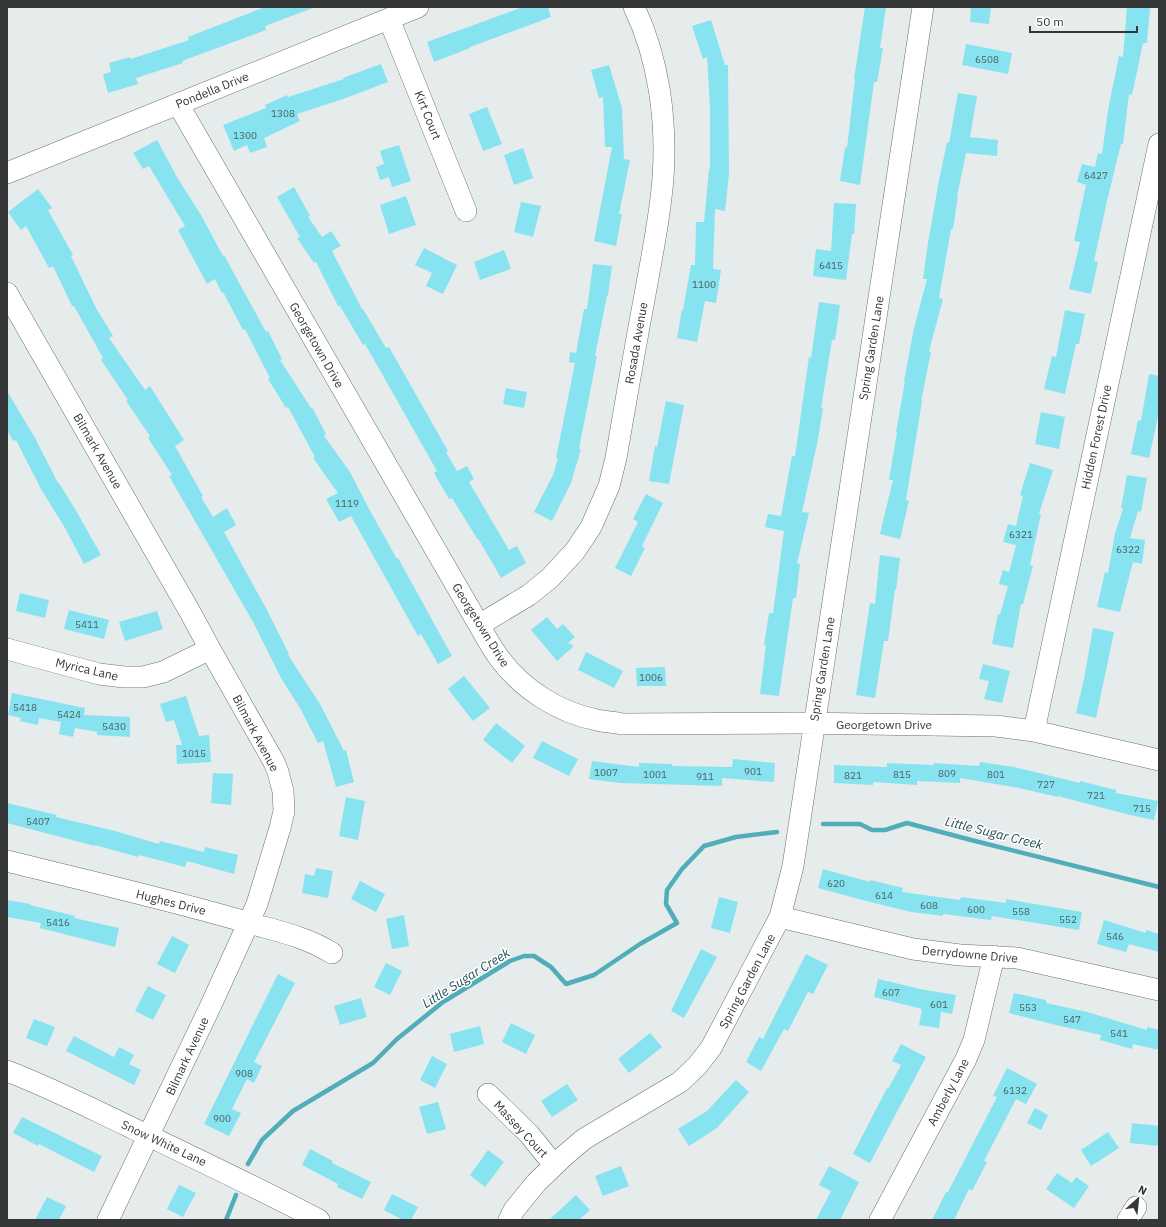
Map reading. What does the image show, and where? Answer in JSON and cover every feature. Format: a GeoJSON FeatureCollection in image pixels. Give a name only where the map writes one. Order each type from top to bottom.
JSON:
{"type":"FeatureCollection","features":[{"type":"Feature","properties":{"kind":"street","name":"Pondella Drive"},"geometry":{"type":"LineString","coordinates":[[7,173],[418,7]]}},
{"type":"Feature","properties":{"kind":"street","name":"Rosada Avenue"},"geometry":{"type":"LineString","coordinates":[[479,625],[529,595],[550,578],[575,551],[591,527],[610,479],[616,458],[657,227],[663,177],[663,123],[658,85],[649,47],[634,7]]}},
{"type":"Feature","properties":{"kind":"street","name":"Spring Garden Lane"},"geometry":{"type":"LineString","coordinates":[[509,1220],[514,1210],[536,1183],[584,1139],[680,1082],[697,1066],[711,1048],[780,917],[786,899],[793,866],[923,7]]}},
{"type":"Feature","properties":{"kind":"street","name":"Kirt Court"},"geometry":{"type":"LineString","coordinates":[[389,19],[466,211]]}},
{"type":"Feature","properties":{"kind":"street","name":"Georgetown Drive"},"geometry":{"type":"LineString","coordinates":[[178,104],[500,660],[518,679],[533,691],[560,708],[597,720],[622,724],[966,724],[1011,727],[1159,760]]}},
{"type":"Feature","properties":{"kind":"street","name":"Hidden Forest Drive"},"geometry":{"type":"LineString","coordinates":[[1034,731],[1159,144]]}},
{"type":"Feature","properties":{"kind":"street","name":"Bilmark Avenue"},"geometry":{"type":"LineString","coordinates":[[7,293],[190,612],[274,762],[283,791],[284,811],[257,904],[212,1005],[108,1220]]}},
{"type":"Feature","properties":{"kind":"street","name":"Myrica Lane"},"geometry":{"type":"LineString","coordinates":[[7,649],[99,674],[124,677],[143,677],[163,672],[210,649]]}},
{"type":"Feature","properties":{"kind":"street","name":"Hughes Drive"},"geometry":{"type":"LineString","coordinates":[[7,861],[219,914],[300,937],[332,953]]}},
{"type":"Feature","properties":{"kind":"street","name":"Derrydowne Drive"},"geometry":{"type":"LineString","coordinates":[[780,917],[913,949],[960,955],[1017,958],[1159,990]]}},
{"type":"Feature","properties":{"kind":"street","name":"Amberly Lane"},"geometry":{"type":"LineString","coordinates":[[880,1220],[966,1059],[974,1040],[994,956]]}},
{"type":"Feature","properties":{"kind":"street","name":"Snow White Lane"},"geometry":{"type":"LineString","coordinates":[[7,1071],[33,1081],[258,1188],[319,1220]]}},
{"type":"Feature","properties":{"kind":"street","name":"Massey Court"},"geometry":{"type":"LineString","coordinates":[[488,1094],[529,1134],[554,1165]]}},
{"type":"Feature","properties":{"kind":"building"},"geometry":{"type":"Polygon","coordinates":[[[265,7],[313,8],[265,26],[266,30],[182,61],[183,63],[136,78],[138,84],[108,93],[103,74],[111,72],[109,63],[130,57],[131,59],[189,40],[188,37],[265,7]]]}},
{"type":"Feature","properties":{"kind":"building"},"geometry":{"type":"Polygon","coordinates":[[[523,7],[548,7],[551,17],[434,62],[427,42],[523,7]]]}},
{"type":"Feature","properties":{"kind":"building"},"geometry":{"type":"Polygon","coordinates":[[[865,7],[886,7],[880,48],[883,48],[877,82],[874,82],[860,185],[840,181],[845,147],[847,148],[854,79],[865,7]]]}},
{"type":"Feature","properties":{"kind":"building"},"geometry":{"type":"Polygon","coordinates":[[[971,7],[991,7],[989,24],[970,22],[971,7]]]}},
{"type":"Feature","properties":{"kind":"building"},"geometry":{"type":"Polygon","coordinates":[[[1127,7],[1150,8],[1147,43],[1143,43],[1132,95],[1129,94],[1123,144],[1121,144],[1094,261],[1098,262],[1091,294],[1069,289],[1080,242],[1074,241],[1086,185],[1077,182],[1082,164],[1095,167],[1098,153],[1102,154],[1108,110],[1119,56],[1123,57],[1127,7]]]}},
{"type":"Feature","properties":{"kind":"building"},"geometry":{"type":"Polygon","coordinates":[[[711,20],[725,65],[728,65],[729,174],[725,211],[715,209],[713,269],[721,270],[716,303],[705,301],[697,342],[677,338],[691,265],[695,265],[696,222],[704,222],[710,169],[710,106],[707,57],[703,59],[692,26],[711,20]]]}},
{"type":"Feature","properties":{"kind":"building"},"geometry":{"type":"Polygon","coordinates":[[[966,44],[1012,53],[1008,74],[962,65],[966,44]]]}},
{"type":"Feature","properties":{"kind":"building"},"geometry":{"type":"Polygon","coordinates":[[[381,64],[388,82],[297,114],[300,121],[264,138],[267,147],[250,153],[247,145],[234,151],[223,125],[266,108],[265,105],[287,95],[288,97],[344,79],[343,78],[381,64]]]}},
{"type":"Feature","properties":{"kind":"building"},"geometry":{"type":"Polygon","coordinates":[[[609,65],[622,108],[624,159],[630,160],[619,214],[622,214],[616,246],[594,241],[612,147],[605,147],[603,97],[599,98],[591,70],[609,65]]]}},
{"type":"Feature","properties":{"kind":"building"},"geometry":{"type":"Polygon","coordinates":[[[958,93],[977,96],[970,137],[998,140],[997,156],[966,153],[939,298],[943,299],[929,351],[931,352],[921,401],[906,500],[909,501],[900,539],[880,534],[893,480],[889,480],[904,381],[914,328],[927,279],[923,279],[939,180],[947,142],[949,143],[958,93]]]}},
{"type":"Feature","properties":{"kind":"building"},"geometry":{"type":"Polygon","coordinates":[[[487,107],[502,144],[483,151],[469,114],[487,107]]]}},
{"type":"Feature","properties":{"kind":"building"},"geometry":{"type":"Polygon","coordinates":[[[157,140],[178,179],[201,215],[223,256],[224,255],[266,332],[268,331],[282,359],[280,360],[311,408],[312,407],[326,434],[324,436],[350,472],[368,507],[452,656],[438,664],[421,634],[418,636],[351,516],[339,522],[326,499],[338,493],[313,458],[315,457],[288,407],[286,408],[268,379],[270,378],[245,329],[243,330],[215,279],[207,284],[178,230],[185,226],[149,166],[143,169],[133,153],[157,140]]]}},
{"type":"Feature","properties":{"kind":"building"},"geometry":{"type":"Polygon","coordinates":[[[399,145],[411,181],[392,187],[389,177],[380,180],[376,167],[384,164],[380,151],[399,145]]]}},
{"type":"Feature","properties":{"kind":"building"},"geometry":{"type":"Polygon","coordinates":[[[523,148],[533,178],[514,185],[504,155],[523,148]]]}},
{"type":"Feature","properties":{"kind":"building"},"geometry":{"type":"Polygon","coordinates":[[[294,187],[310,216],[308,217],[322,237],[331,231],[341,246],[332,251],[362,309],[386,348],[389,347],[448,451],[446,452],[457,471],[467,466],[474,479],[469,482],[509,550],[517,546],[526,563],[501,578],[452,498],[449,499],[434,473],[437,471],[365,344],[363,345],[340,306],[338,306],[316,262],[314,263],[297,238],[300,237],[277,197],[294,187]]]}},
{"type":"Feature","properties":{"kind":"building"},"geometry":{"type":"Polygon","coordinates":[[[38,189],[52,208],[48,210],[73,255],[71,256],[96,308],[113,336],[109,338],[145,390],[150,386],[184,440],[175,446],[203,496],[201,497],[213,517],[227,508],[236,525],[224,532],[267,610],[289,654],[288,655],[320,704],[344,751],[346,750],[354,782],[336,787],[323,741],[318,743],[300,708],[281,678],[253,622],[169,476],[172,475],[148,438],[150,436],[126,401],[128,400],[101,360],[103,358],[74,306],[72,306],[53,266],[49,268],[26,226],[21,230],[8,212],[38,189]]]}},
{"type":"Feature","properties":{"kind":"building"},"geometry":{"type":"Polygon","coordinates":[[[406,196],[416,225],[389,234],[380,205],[406,196]]]}},
{"type":"Feature","properties":{"kind":"building"},"geometry":{"type":"Polygon","coordinates":[[[521,202],[541,206],[533,237],[514,232],[521,202]]]}},
{"type":"Feature","properties":{"kind":"building"},"geometry":{"type":"Polygon","coordinates":[[[834,203],[856,204],[854,234],[852,234],[846,280],[813,276],[816,249],[831,251],[834,203]]]}},
{"type":"Feature","properties":{"kind":"building"},"geometry":{"type":"Polygon","coordinates":[[[424,248],[457,265],[443,294],[426,286],[432,273],[415,265],[424,248]]]}},
{"type":"Feature","properties":{"kind":"building"},"geometry":{"type":"Polygon","coordinates":[[[504,250],[511,269],[480,280],[474,262],[504,250]]]}},
{"type":"Feature","properties":{"kind":"building"},"geometry":{"type":"Polygon","coordinates":[[[593,264],[612,266],[608,296],[595,356],[597,356],[579,449],[581,449],[571,483],[552,521],[534,512],[553,475],[558,458],[556,458],[575,363],[569,362],[570,352],[576,353],[584,309],[587,309],[593,264]]]}},
{"type":"Feature","properties":{"kind":"building"},"geometry":{"type":"Polygon","coordinates":[[[819,302],[840,305],[835,340],[832,340],[817,444],[802,512],[809,513],[797,563],[800,564],[796,598],[793,598],[779,696],[760,694],[766,645],[764,645],[769,613],[773,613],[784,531],[765,527],[768,514],[781,516],[792,456],[795,456],[809,357],[811,358],[819,302]]]}},
{"type":"Feature","properties":{"kind":"building"},"geometry":{"type":"Polygon","coordinates":[[[1065,310],[1085,314],[1079,344],[1076,344],[1065,394],[1044,389],[1052,356],[1056,357],[1065,310]]]}},
{"type":"Feature","properties":{"kind":"building"},"geometry":{"type":"Polygon","coordinates":[[[1149,374],[1159,376],[1159,412],[1149,458],[1131,454],[1138,420],[1141,421],[1149,374]]]}},
{"type":"Feature","properties":{"kind":"building"},"geometry":{"type":"Polygon","coordinates":[[[506,388],[527,392],[524,408],[503,404],[506,388]]]}},
{"type":"Feature","properties":{"kind":"building"},"geometry":{"type":"Polygon","coordinates":[[[7,391],[35,438],[58,483],[78,514],[101,555],[84,564],[65,528],[41,489],[16,440],[13,441],[7,430],[7,391]]]}},
{"type":"Feature","properties":{"kind":"building"},"geometry":{"type":"Polygon","coordinates":[[[666,401],[684,405],[669,484],[649,481],[655,446],[657,447],[666,401]]]}},
{"type":"Feature","properties":{"kind":"building"},"geometry":{"type":"Polygon","coordinates":[[[1041,412],[1065,417],[1059,449],[1035,444],[1041,412]]]}},
{"type":"Feature","properties":{"kind":"building"},"geometry":{"type":"Polygon","coordinates":[[[1030,463],[1053,470],[1039,514],[1041,514],[1030,565],[1033,566],[1023,604],[1021,604],[1013,648],[992,644],[998,614],[1000,615],[1008,586],[999,584],[1003,570],[1009,572],[1016,545],[1003,542],[1008,524],[1016,526],[1023,496],[1020,495],[1030,463]]]}},
{"type":"Feature","properties":{"kind":"building"},"geometry":{"type":"Polygon","coordinates":[[[1127,475],[1147,478],[1141,512],[1138,511],[1130,538],[1145,540],[1142,564],[1133,562],[1120,612],[1097,607],[1105,572],[1108,573],[1115,533],[1123,509],[1121,508],[1127,475]]]}},
{"type":"Feature","properties":{"kind":"building"},"geometry":{"type":"Polygon","coordinates":[[[646,494],[663,503],[642,546],[645,548],[631,576],[615,568],[638,522],[633,519],[646,494]]]}},
{"type":"Feature","properties":{"kind":"building"},"geometry":{"type":"Polygon","coordinates":[[[880,555],[900,558],[888,641],[884,641],[875,698],[856,695],[870,603],[875,604],[880,555]]]}},
{"type":"Feature","properties":{"kind":"building"},"geometry":{"type":"Polygon","coordinates":[[[20,593],[49,600],[45,618],[16,611],[20,593]]]}},
{"type":"Feature","properties":{"kind":"building"},"geometry":{"type":"Polygon","coordinates":[[[69,610],[109,620],[104,639],[64,629],[69,610]]]}},
{"type":"Feature","properties":{"kind":"building"},"geometry":{"type":"Polygon","coordinates":[[[157,611],[163,629],[125,641],[119,622],[157,611]]]}},
{"type":"Feature","properties":{"kind":"building"},"geometry":{"type":"Polygon","coordinates":[[[547,617],[557,629],[563,624],[575,637],[568,643],[574,646],[557,661],[531,630],[547,617]]]}},
{"type":"Feature","properties":{"kind":"building"},"geometry":{"type":"Polygon","coordinates":[[[1093,628],[1114,632],[1096,718],[1076,713],[1093,628]]]}},
{"type":"Feature","properties":{"kind":"building"},"geometry":{"type":"Polygon","coordinates":[[[586,652],[623,671],[614,688],[578,670],[586,652]]]}},
{"type":"Feature","properties":{"kind":"building"},"geometry":{"type":"Polygon","coordinates":[[[983,664],[1010,671],[1002,703],[984,699],[989,681],[979,679],[983,664]]]}},
{"type":"Feature","properties":{"kind":"building"},"geometry":{"type":"Polygon","coordinates":[[[665,667],[666,686],[637,686],[636,668],[665,667]]]}},
{"type":"Feature","properties":{"kind":"building"},"geometry":{"type":"Polygon","coordinates":[[[464,676],[490,708],[473,721],[448,689],[464,676]]]}},
{"type":"Feature","properties":{"kind":"building"},"geometry":{"type":"Polygon","coordinates":[[[12,693],[85,708],[84,715],[130,717],[130,737],[97,735],[97,732],[75,728],[73,737],[59,734],[61,722],[39,718],[38,725],[20,721],[21,718],[8,715],[12,693]]]}},
{"type":"Feature","properties":{"kind":"building"},"geometry":{"type":"Polygon","coordinates":[[[186,696],[199,736],[209,735],[211,762],[177,764],[176,745],[182,745],[174,720],[166,722],[160,704],[186,696]]]}},
{"type":"Feature","properties":{"kind":"building"},"geometry":{"type":"Polygon","coordinates":[[[496,723],[525,746],[512,763],[483,740],[496,723]]]}},
{"type":"Feature","properties":{"kind":"building"},"geometry":{"type":"Polygon","coordinates":[[[542,741],[578,759],[569,776],[533,758],[542,741]]]}},
{"type":"Feature","properties":{"kind":"building"},"geometry":{"type":"Polygon","coordinates":[[[733,759],[775,763],[774,782],[722,778],[722,786],[620,783],[589,779],[592,761],[639,767],[639,763],[672,764],[672,766],[732,767],[733,759]]]}},
{"type":"Feature","properties":{"kind":"building"},"geometry":{"type":"Polygon","coordinates":[[[980,762],[1014,767],[1080,783],[1080,781],[1116,790],[1116,793],[1158,801],[1154,820],[1058,796],[960,778],[960,783],[917,781],[917,785],[873,782],[873,785],[834,783],[834,765],[887,767],[887,763],[934,765],[934,763],[979,766],[980,762]]]}},
{"type":"Feature","properties":{"kind":"building"},"geometry":{"type":"Polygon","coordinates":[[[213,773],[233,774],[231,805],[211,803],[213,773]]]}},
{"type":"Feature","properties":{"kind":"building"},"geometry":{"type":"Polygon","coordinates":[[[346,797],[365,801],[358,840],[339,836],[346,797]]]}},
{"type":"Feature","properties":{"kind":"building"},"geometry":{"type":"Polygon","coordinates":[[[7,803],[57,815],[56,817],[115,831],[159,844],[160,841],[204,852],[205,847],[238,855],[234,874],[187,861],[185,867],[139,855],[138,857],[7,823],[7,803]]]}},
{"type":"Feature","properties":{"kind":"building"},"geometry":{"type":"Polygon","coordinates":[[[316,868],[333,871],[328,898],[302,893],[305,874],[314,876],[316,868]]]}},
{"type":"Feature","properties":{"kind":"building"},"geometry":{"type":"Polygon","coordinates":[[[823,869],[870,882],[870,880],[903,888],[902,892],[960,900],[961,897],[1006,903],[1006,899],[1082,912],[1079,930],[992,916],[991,920],[911,912],[818,888],[823,869]]]}},
{"type":"Feature","properties":{"kind":"building"},"geometry":{"type":"Polygon","coordinates":[[[360,881],[385,894],[376,912],[351,899],[360,881]]]}},
{"type":"Feature","properties":{"kind":"building"},"geometry":{"type":"Polygon","coordinates":[[[719,897],[738,902],[730,933],[711,928],[719,897]]]}},
{"type":"Feature","properties":{"kind":"building"},"geometry":{"type":"Polygon","coordinates":[[[7,900],[30,904],[75,916],[74,918],[119,928],[115,947],[40,928],[41,923],[7,917],[7,900]]]}},
{"type":"Feature","properties":{"kind":"building"},"geometry":{"type":"Polygon","coordinates":[[[404,915],[409,946],[392,949],[386,919],[404,915]]]}},
{"type":"Feature","properties":{"kind":"building"},"geometry":{"type":"Polygon","coordinates":[[[1104,920],[1146,933],[1146,930],[1159,934],[1159,952],[1129,944],[1126,952],[1097,944],[1104,920]]]}},
{"type":"Feature","properties":{"kind":"building"},"geometry":{"type":"Polygon","coordinates":[[[172,936],[189,945],[175,973],[157,964],[172,936]]]}},
{"type":"Feature","properties":{"kind":"building"},"geometry":{"type":"Polygon","coordinates":[[[701,949],[717,957],[684,1018],[671,1011],[701,949]]]}},
{"type":"Feature","properties":{"kind":"building"},"geometry":{"type":"Polygon","coordinates":[[[806,954],[828,965],[813,994],[808,992],[788,1031],[784,1029],[761,1071],[746,1062],[759,1037],[763,1039],[806,954]]]}},
{"type":"Feature","properties":{"kind":"building"},"geometry":{"type":"Polygon","coordinates":[[[386,963],[402,971],[390,995],[374,987],[386,963]]]}},
{"type":"Feature","properties":{"kind":"building"},"geometry":{"type":"Polygon","coordinates":[[[278,974],[295,983],[254,1062],[262,1066],[254,1083],[247,1079],[232,1109],[241,1113],[229,1136],[204,1124],[278,974]]]}},
{"type":"Feature","properties":{"kind":"building"},"geometry":{"type":"Polygon","coordinates":[[[878,979],[925,990],[956,995],[952,1014],[941,1012],[939,1028],[919,1025],[922,1009],[874,997],[878,979]]]}},
{"type":"Feature","properties":{"kind":"building"},"geometry":{"type":"Polygon","coordinates":[[[148,986],[166,995],[153,1020],[135,1011],[148,986]]]}},
{"type":"Feature","properties":{"kind":"building"},"geometry":{"type":"Polygon","coordinates":[[[1014,993],[1046,1000],[1046,1003],[1087,1012],[1147,1030],[1147,1027],[1159,1030],[1159,1050],[1133,1044],[1132,1049],[1100,1040],[1101,1035],[1009,1013],[1014,993]]]}},
{"type":"Feature","properties":{"kind":"building"},"geometry":{"type":"Polygon","coordinates":[[[361,998],[367,1017],[340,1025],[334,1006],[361,998]]]}},
{"type":"Feature","properties":{"kind":"building"},"geometry":{"type":"Polygon","coordinates":[[[34,1019],[55,1027],[47,1046],[26,1038],[34,1019]]]}},
{"type":"Feature","properties":{"kind":"building"},"geometry":{"type":"Polygon","coordinates":[[[511,1023],[535,1035],[526,1054],[502,1042],[511,1023]]]}},
{"type":"Feature","properties":{"kind":"building"},"geometry":{"type":"Polygon","coordinates":[[[480,1026],[484,1044],[454,1052],[450,1034],[480,1026]]]}},
{"type":"Feature","properties":{"kind":"building"},"geometry":{"type":"Polygon","coordinates":[[[650,1033],[662,1047],[629,1073],[618,1059],[650,1033]]]}},
{"type":"Feature","properties":{"kind":"building"},"geometry":{"type":"Polygon","coordinates":[[[74,1036],[114,1057],[119,1047],[134,1055],[129,1064],[141,1070],[134,1085],[66,1051],[74,1036]]]}},
{"type":"Feature","properties":{"kind":"building"},"geometry":{"type":"Polygon","coordinates":[[[901,1044],[926,1057],[870,1163],[853,1154],[887,1088],[888,1089],[901,1065],[892,1061],[901,1044]]]}},
{"type":"Feature","properties":{"kind":"building"},"geometry":{"type":"Polygon","coordinates":[[[432,1056],[447,1064],[435,1088],[420,1080],[432,1056]]]}},
{"type":"Feature","properties":{"kind":"building"},"geometry":{"type":"Polygon","coordinates":[[[1007,1068],[1037,1084],[1026,1104],[1016,1099],[984,1161],[987,1162],[972,1191],[969,1189],[954,1220],[932,1220],[997,1097],[993,1096],[1007,1068]]]}},
{"type":"Feature","properties":{"kind":"building"},"geometry":{"type":"Polygon","coordinates":[[[736,1080],[749,1092],[717,1128],[689,1146],[678,1129],[707,1111],[736,1080]]]}},
{"type":"Feature","properties":{"kind":"building"},"geometry":{"type":"Polygon","coordinates":[[[567,1084],[578,1100],[552,1117],[541,1101],[567,1084]]]}},
{"type":"Feature","properties":{"kind":"building"},"geometry":{"type":"Polygon","coordinates":[[[438,1102],[446,1129],[427,1134],[419,1107],[438,1102]]]}},
{"type":"Feature","properties":{"kind":"building"},"geometry":{"type":"Polygon","coordinates":[[[1035,1108],[1048,1115],[1041,1130],[1027,1123],[1035,1108]]]}},
{"type":"Feature","properties":{"kind":"building"},"geometry":{"type":"Polygon","coordinates":[[[22,1117],[102,1156],[94,1172],[39,1144],[38,1146],[13,1133],[22,1117]]]}},
{"type":"Feature","properties":{"kind":"building"},"geometry":{"type":"Polygon","coordinates":[[[1132,1123],[1159,1126],[1159,1146],[1130,1143],[1132,1123]]]}},
{"type":"Feature","properties":{"kind":"building"},"geometry":{"type":"Polygon","coordinates":[[[1108,1132],[1119,1148],[1091,1166],[1081,1150],[1108,1132]]]}},
{"type":"Feature","properties":{"kind":"building"},"geometry":{"type":"Polygon","coordinates":[[[310,1149],[333,1161],[332,1163],[371,1182],[362,1199],[337,1187],[338,1184],[302,1165],[310,1149]]]}},
{"type":"Feature","properties":{"kind":"building"},"geometry":{"type":"Polygon","coordinates":[[[488,1150],[504,1162],[485,1187],[470,1175],[488,1150]]]}},
{"type":"Feature","properties":{"kind":"building"},"geometry":{"type":"Polygon","coordinates":[[[621,1166],[629,1186],[603,1196],[595,1176],[621,1166]]]}},
{"type":"Feature","properties":{"kind":"building"},"geometry":{"type":"Polygon","coordinates":[[[829,1166],[859,1182],[840,1220],[816,1220],[831,1191],[819,1185],[829,1166]]]}},
{"type":"Feature","properties":{"kind":"building"},"geometry":{"type":"Polygon","coordinates":[[[1057,1173],[1072,1183],[1076,1177],[1089,1186],[1074,1208],[1046,1189],[1057,1173]]]}},
{"type":"Feature","properties":{"kind":"building"},"geometry":{"type":"Polygon","coordinates":[[[179,1185],[196,1193],[183,1217],[167,1209],[179,1185]]]}},
{"type":"Feature","properties":{"kind":"building"},"geometry":{"type":"Polygon","coordinates":[[[392,1194],[418,1207],[411,1220],[403,1220],[384,1210],[392,1194]]]}},
{"type":"Feature","properties":{"kind":"building"},"geometry":{"type":"Polygon","coordinates":[[[576,1195],[590,1210],[579,1220],[549,1220],[576,1195]]]}},
{"type":"Feature","properties":{"kind":"building"},"geometry":{"type":"Polygon","coordinates":[[[47,1197],[66,1206],[59,1220],[35,1220],[47,1197]]]}},
{"type":"Feature","properties":{"kind":"waterway","name":"Little Sugar Creek"},"geometry":{"type":"LineString","coordinates":[[823,824],[860,824],[872,830],[885,830],[907,823],[1159,887]]}},
{"type":"Feature","properties":{"kind":"waterway","name":"Little Sugar Creek"},"geometry":{"type":"LineString","coordinates":[[248,1164],[262,1140],[293,1111],[373,1063],[397,1039],[443,1002],[510,961],[524,956],[534,956],[551,967],[566,984],[594,975],[640,944],[677,923],[666,904],[667,890],[682,869],[704,846],[736,837],[777,832]]}},
{"type":"Feature","properties":{"kind":"waterway","name":"Little Sugar Creek"},"geometry":{"type":"LineString","coordinates":[[226,1220],[236,1195]]}}]}
